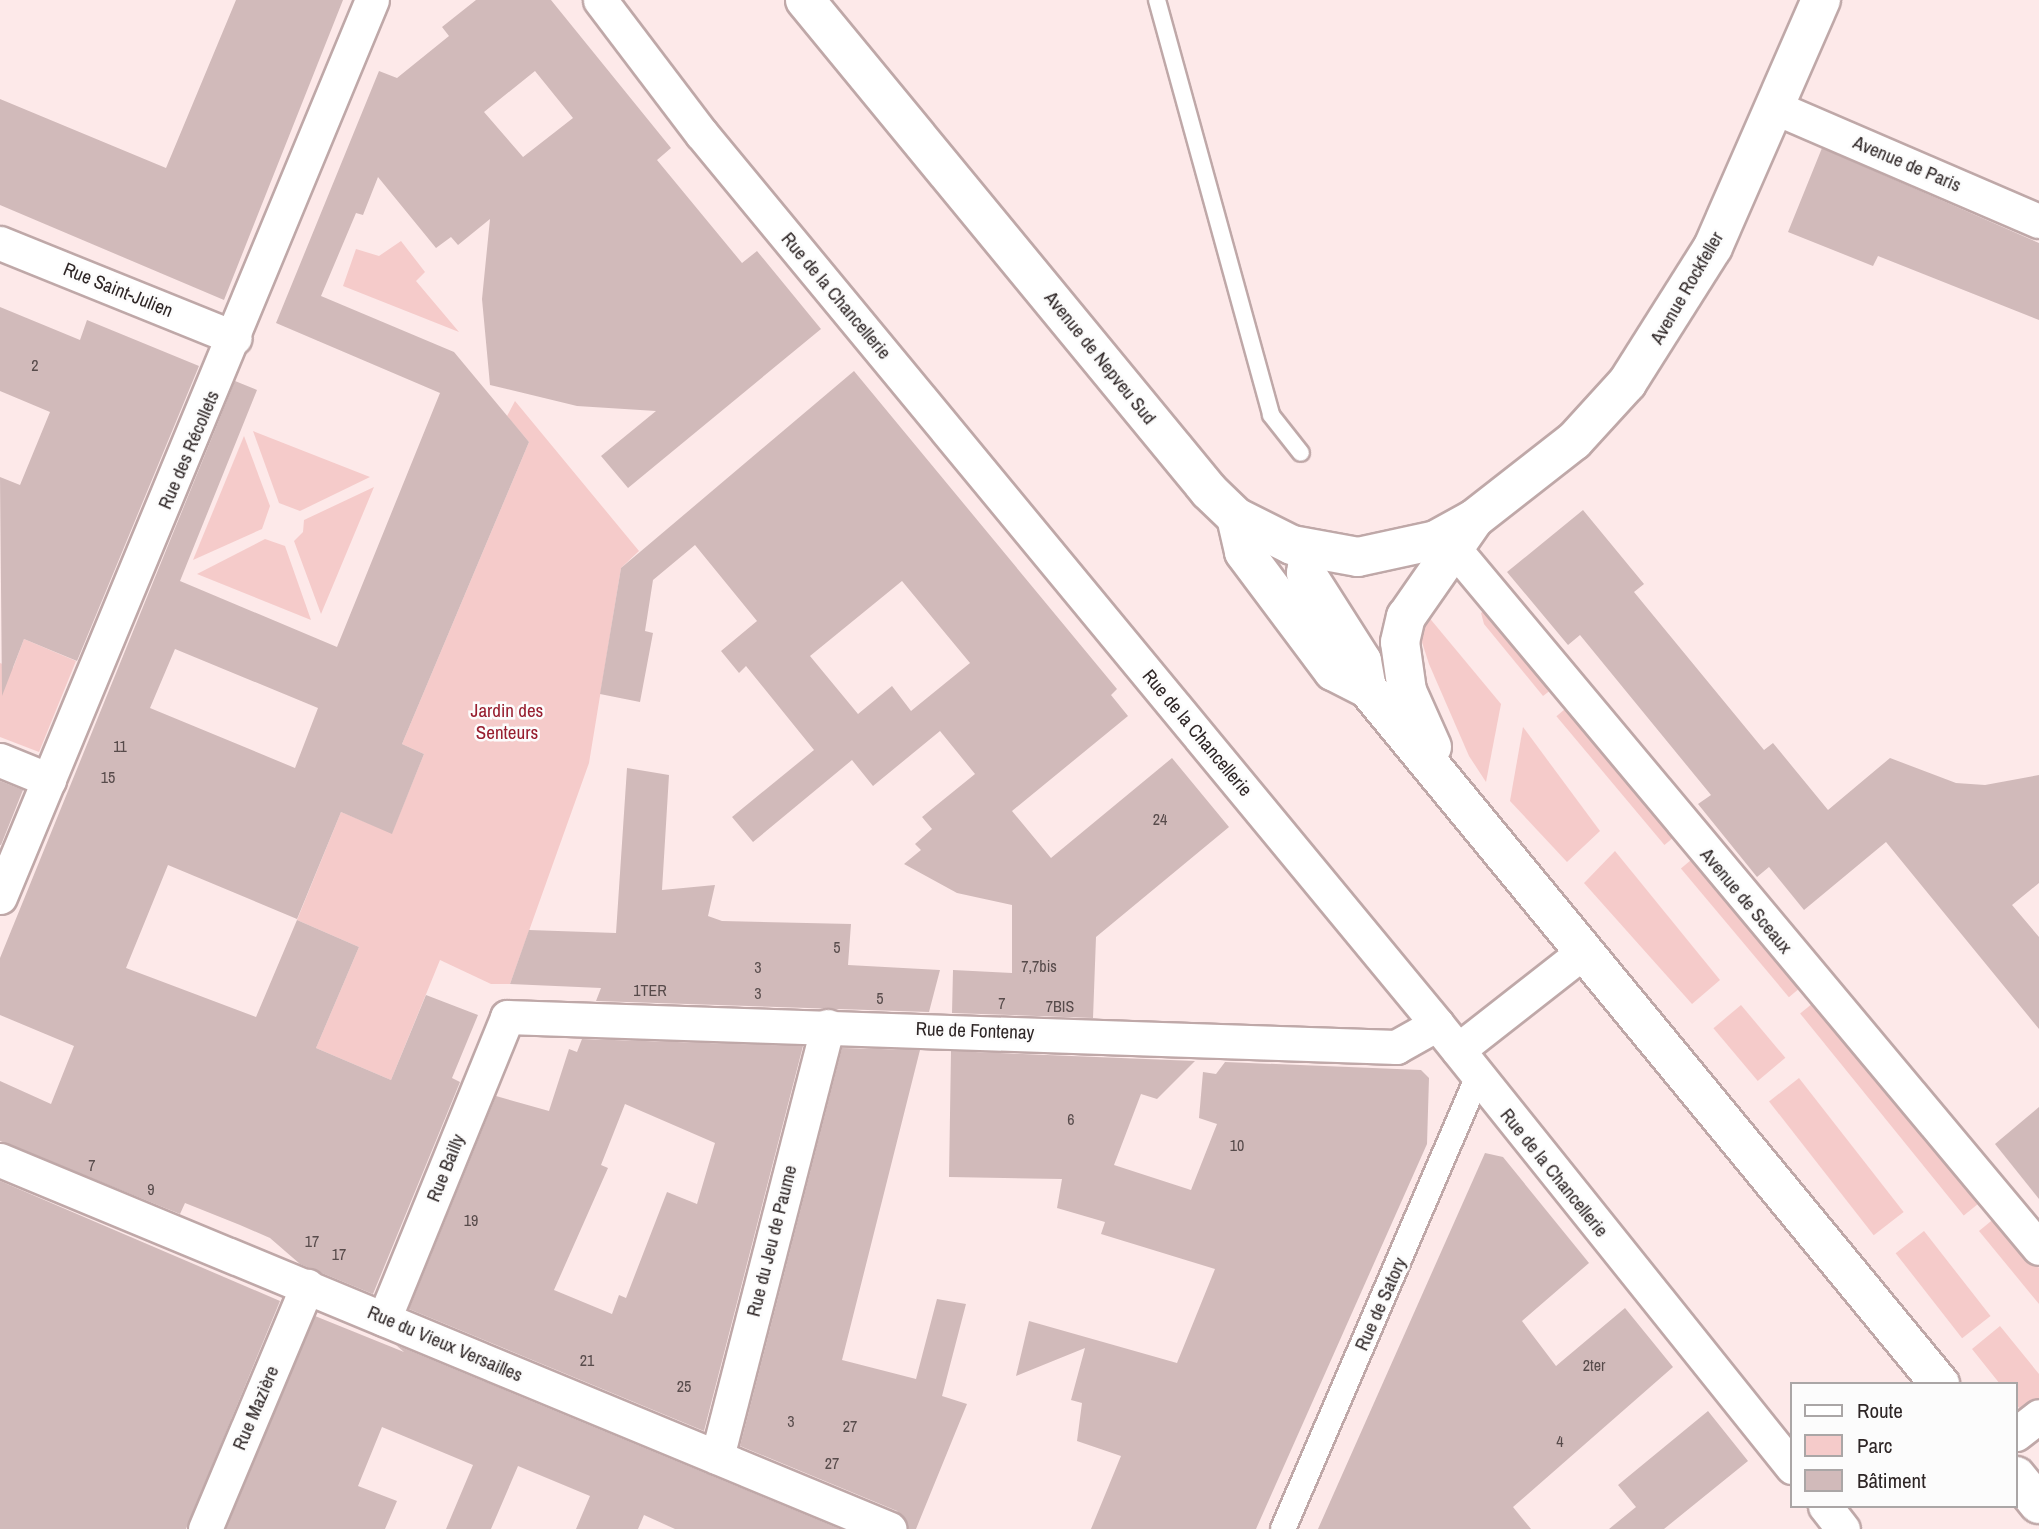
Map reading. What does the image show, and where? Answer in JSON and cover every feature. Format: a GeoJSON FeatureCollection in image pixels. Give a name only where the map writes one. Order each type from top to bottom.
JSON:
{"type":"FeatureCollection","features":[{"type":"Feature","properties":{"kind":"street","name":"Rue des Récollets"},"geometry":{"type":"LineString","coordinates":[[0,897],[235,338],[372,0]]}},
{"type":"Feature","properties":{"kind":"street","name":"Rue de la Chancellerie"},"geometry":{"type":"LineString","coordinates":[[600,0],[701,133],[1437,1024],[1477,1079],[1790,1464]]}},
{"type":"Feature","properties":{"kind":"street","name":"Avenue de Nepveu Sud"},"geometry":{"type":"LineString","coordinates":[[805,0],[1209,491],[1236,517],[1309,552],[1358,557],[1406,550],[1474,519]]}},
{"type":"Feature","properties":{"kind":"street","name":"Avenue Rockfeller"},"geometry":{"type":"LineString","coordinates":[[1474,519],[1574,440],[1658,341],[1713,247],[1821,0]]}},
{"type":"Feature","properties":{"kind":"street","name":"Avenue de Paris"},"geometry":{"type":"LineString","coordinates":[[1774,107],[2039,221]]}},
{"type":"Feature","properties":{"kind":"street","name":"Rue Saint-Julien"},"geometry":{"type":"LineString","coordinates":[[0,243],[235,338]]}},
{"type":"Feature","properties":{"kind":"street"},"geometry":{"type":"LineString","coordinates":[[1236,517],[1244,552],[1333,671],[1367,688],[1456,800],[1938,1382]]}},
{"type":"Feature","properties":{"kind":"street"},"geometry":{"type":"LineString","coordinates":[[1456,800],[1407,691],[1399,642],[1412,608],[1457,552],[1474,519]]}},
{"type":"Feature","properties":{"kind":"street"},"geometry":{"type":"LineString","coordinates":[[1309,552],[1306,573],[1362,661],[1367,688]]}},
{"type":"Feature","properties":{"kind":"street","name":"Avenue de Sceaux"},"geometry":{"type":"LineString","coordinates":[[1457,552],[2039,1248]]}},
{"type":"Feature","properties":{"kind":"street"},"geometry":{"type":"LineString","coordinates":[[0,760],[49,780]]}},
{"type":"Feature","properties":{"kind":"street"},"geometry":{"type":"LineString","coordinates":[[1458,1050],[1583,953]]}},
{"type":"Feature","properties":{"kind":"street","name":"Rue de Fontenay"},"geometry":{"type":"LineString","coordinates":[[508,1017],[1396,1047],[1437,1024]]}},
{"type":"Feature","properties":{"kind":"street","name":"Rue Bailly"},"geometry":{"type":"LineString","coordinates":[[384,1319],[508,1017]]}},
{"type":"Feature","properties":{"kind":"street","name":"Rue du Jeu de Paume"},"geometry":{"type":"LineString","coordinates":[[717,1457],[828,1026]]}},
{"type":"Feature","properties":{"kind":"street","name":"Rue de Satory"},"geometry":{"type":"LineString","coordinates":[[1283,1529],[1477,1079]]}},
{"type":"Feature","properties":{"kind":"street","name":"Rue du Vieux Versailles"},"geometry":{"type":"LineString","coordinates":[[0,1160],[890,1529]]}},
{"type":"Feature","properties":{"kind":"street","name":"Rue Mazière"},"geometry":{"type":"LineString","coordinates":[[205,1529],[307,1286]]}},
{"type":"Feature","properties":{"kind":"street"},"geometry":{"type":"LineString","coordinates":[[2018,1432],[2039,1416]]}},
{"type":"Feature","properties":{"kind":"street"},"geometry":{"type":"LineString","coordinates":[[2018,1478],[2039,1504]]}},
{"type":"Feature","properties":{"kind":"street"},"geometry":{"type":"LineString","coordinates":[[1827,1508],[1843,1529]]}},
{"type":"Feature","properties":{"kind":"lane"},"geometry":{"type":"LineString","coordinates":[[1157,0],[1272,415],[1301,453]]}},
{"type":"Feature","properties":{"kind":"green space"},"geometry":{"type":"Polygon","coordinates":[[[401,241],[425,272],[416,281],[459,332],[343,286],[356,249],[379,256],[401,241]]]}},
{"type":"Feature","properties":{"kind":"green space","name":"Jardin des Senteurs"},"geometry":{"type":"Polygon","coordinates":[[[515,401],[639,551],[621,568],[589,763],[510,984],[491,984],[440,960],[391,1080],[316,1048],[359,947],[297,920],[341,812],[392,833],[424,754],[402,744],[529,442],[507,416],[515,401]]]}},
{"type":"Feature","properties":{"kind":"green space"},"geometry":{"type":"Polygon","coordinates":[[[253,431],[370,477],[300,511],[279,503],[253,431]]]}},
{"type":"Feature","properties":{"kind":"green space"},"geometry":{"type":"Polygon","coordinates":[[[244,436],[270,506],[262,529],[193,560],[244,436]]]}},
{"type":"Feature","properties":{"kind":"green space"},"geometry":{"type":"Polygon","coordinates":[[[374,487],[321,614],[294,541],[303,532],[304,520],[374,487]]]}},
{"type":"Feature","properties":{"kind":"green space"},"geometry":{"type":"Polygon","coordinates":[[[265,539],[285,546],[311,620],[197,574],[265,539]]]}},
{"type":"Feature","properties":{"kind":"green space"},"geometry":{"type":"Polygon","coordinates":[[[1489,606],[1556,686],[1543,696],[1484,624],[1481,613],[1489,606]]]}},
{"type":"Feature","properties":{"kind":"green space"},"geometry":{"type":"Polygon","coordinates":[[[1427,615],[1501,704],[1486,782],[1469,756],[1429,664],[1421,639],[1427,615]]]}},
{"type":"Feature","properties":{"kind":"green space"},"geometry":{"type":"Polygon","coordinates":[[[24,639],[76,661],[39,752],[0,737],[0,663],[13,668],[24,639]]]}},
{"type":"Feature","properties":{"kind":"green space"},"geometry":{"type":"Polygon","coordinates":[[[1571,704],[1679,833],[1664,845],[1556,716],[1571,704]]]}},
{"type":"Feature","properties":{"kind":"green space"},"geometry":{"type":"Polygon","coordinates":[[[1523,727],[1600,831],[1567,862],[1510,801],[1523,727]]]}},
{"type":"Feature","properties":{"kind":"green space"},"geometry":{"type":"Polygon","coordinates":[[[1615,851],[1720,980],[1692,1004],[1584,883],[1615,851]]]}},
{"type":"Feature","properties":{"kind":"green space"},"geometry":{"type":"Polygon","coordinates":[[[1697,855],[1805,984],[1789,997],[1681,868],[1697,855]]]}},
{"type":"Feature","properties":{"kind":"green space"},"geometry":{"type":"Polygon","coordinates":[[[1818,999],[1982,1201],[1964,1216],[1800,1013],[1818,999]]]}},
{"type":"Feature","properties":{"kind":"green space"},"geometry":{"type":"Polygon","coordinates":[[[1741,1005],[1785,1058],[1758,1081],[1713,1028],[1741,1005]]]}},
{"type":"Feature","properties":{"kind":"green space"},"geometry":{"type":"Polygon","coordinates":[[[1799,1078],[1904,1212],[1874,1235],[1769,1101],[1799,1078]]]}},
{"type":"Feature","properties":{"kind":"green space"},"geometry":{"type":"Polygon","coordinates":[[[1996,1217],[2039,1268],[2039,1304],[1979,1231],[1996,1217]]]}},
{"type":"Feature","properties":{"kind":"green space"},"geometry":{"type":"Polygon","coordinates":[[[1924,1231],[1990,1316],[1962,1338],[1896,1253],[1924,1231]]]}},
{"type":"Feature","properties":{"kind":"green space"},"geometry":{"type":"Polygon","coordinates":[[[2000,1326],[2039,1374],[2039,1402],[2024,1414],[2018,1406],[2018,1382],[1998,1382],[1972,1349],[2000,1326]]]}},
{"type":"Feature","properties":{"kind":"building"},"geometry":{"type":"Polygon","coordinates":[[[236,0],[343,0],[224,300],[0,205],[0,99],[166,168],[236,0]]]}},
{"type":"Feature","properties":{"kind":"building"},"geometry":{"type":"Polygon","coordinates":[[[476,0],[551,0],[671,148],[657,160],[742,263],[757,251],[821,329],[628,488],[601,456],[656,411],[577,406],[490,385],[482,299],[490,219],[458,245],[451,237],[436,248],[378,177],[363,215],[356,213],[321,296],[454,352],[529,442],[402,744],[424,754],[392,834],[341,812],[297,919],[168,865],[126,968],[256,1017],[297,920],[359,947],[316,1048],[391,1080],[426,995],[478,1015],[452,1078],[460,1082],[373,1294],[300,1264],[270,1238],[240,1225],[185,1203],[180,1214],[0,1141],[0,1081],[51,1104],[74,1046],[0,1015],[0,958],[235,381],[257,390],[180,581],[337,647],[440,393],[276,323],[379,71],[397,78],[449,36],[442,27],[476,0]],[[535,71],[484,112],[523,157],[573,118],[535,71]],[[175,649],[150,708],[295,768],[318,708],[175,649]]]}},
{"type":"Feature","properties":{"kind":"building"},"geometry":{"type":"Polygon","coordinates":[[[1822,148],[2039,243],[2039,320],[1878,256],[1873,266],[1788,232],[1822,148]]]}},
{"type":"Feature","properties":{"kind":"building"},"geometry":{"type":"Polygon","coordinates":[[[0,307],[80,340],[87,320],[199,366],[77,661],[24,639],[2,696],[0,477],[20,485],[50,412],[0,391],[0,307]]]}},
{"type":"Feature","properties":{"kind":"building"},"geometry":{"type":"Polygon","coordinates":[[[854,371],[1117,689],[1111,695],[1128,716],[1012,811],[1051,858],[1172,758],[1229,827],[1096,937],[1093,1018],[952,1013],[953,970],[1012,973],[1012,905],[957,893],[904,864],[921,850],[915,844],[932,829],[922,817],[975,774],[940,731],[873,786],[852,760],[753,842],[732,817],[814,750],[746,666],[739,673],[721,651],[757,621],[695,545],[653,580],[645,631],[653,633],[640,702],[600,694],[621,568],[854,371]],[[902,581],[810,656],[858,714],[892,686],[911,711],[970,663],[902,581]]]}},
{"type":"Feature","properties":{"kind":"building"},"geometry":{"type":"Polygon","coordinates":[[[1583,510],[1644,584],[1634,592],[1764,750],[1773,743],[1828,810],[1890,758],[1956,783],[1985,785],[2039,775],[2039,883],[2012,905],[2039,937],[2039,1029],[1886,842],[1804,910],[1769,867],[1757,877],[1698,804],[1711,795],[1580,635],[1568,645],[1507,572],[1583,510]]]}},
{"type":"Feature","properties":{"kind":"building"},"geometry":{"type":"Polygon","coordinates":[[[627,768],[669,775],[662,890],[715,885],[708,916],[722,921],[851,924],[848,965],[940,970],[929,1012],[596,1001],[601,988],[510,984],[529,930],[616,933],[627,768]]]}},
{"type":"Feature","properties":{"kind":"building"},"geometry":{"type":"Polygon","coordinates":[[[0,781],[23,790],[1,845],[0,845],[0,781]]]}},
{"type":"Feature","properties":{"kind":"building"},"geometry":{"type":"Polygon","coordinates":[[[582,1039],[803,1046],[704,1431],[409,1309],[496,1096],[549,1111],[569,1049],[577,1052],[582,1039]],[[625,1104],[601,1165],[608,1168],[554,1290],[612,1314],[619,1295],[626,1298],[667,1192],[697,1204],[715,1143],[625,1104]]]}},
{"type":"Feature","properties":{"kind":"building"},"geometry":{"type":"Polygon","coordinates":[[[842,1048],[920,1050],[842,1360],[916,1379],[937,1299],[966,1304],[942,1396],[967,1404],[916,1529],[909,1529],[897,1511],[740,1446],[842,1048]]]}},
{"type":"Feature","properties":{"kind":"building"},"geometry":{"type":"Polygon","coordinates":[[[951,1051],[1195,1061],[1157,1099],[1141,1094],[1114,1165],[1191,1190],[1217,1124],[1199,1118],[1203,1072],[1216,1074],[1225,1062],[1421,1070],[1429,1078],[1427,1144],[1256,1529],[1091,1529],[1121,1456],[1077,1441],[1082,1403],[1071,1400],[1085,1348],[1016,1376],[1029,1321],[1177,1363],[1215,1269],[1101,1234],[1105,1222],[1057,1208],[1062,1179],[949,1177],[951,1051]]]}},
{"type":"Feature","properties":{"kind":"building"},"geometry":{"type":"Polygon","coordinates":[[[2039,1107],[2039,1199],[1995,1144],[2039,1107]]]}},
{"type":"Feature","properties":{"kind":"building"},"geometry":{"type":"Polygon","coordinates":[[[1485,1153],[1503,1157],[1589,1263],[1522,1321],[1556,1366],[1625,1308],[1673,1367],[1513,1507],[1531,1529],[1318,1529],[1485,1153]]]}},
{"type":"Feature","properties":{"kind":"building"},"geometry":{"type":"Polygon","coordinates":[[[0,1181],[280,1301],[186,1529],[0,1529],[0,1181]]]}},
{"type":"Feature","properties":{"kind":"building"},"geometry":{"type":"Polygon","coordinates":[[[315,1316],[404,1352],[396,1345],[840,1529],[675,1529],[644,1515],[638,1529],[576,1529],[590,1496],[518,1466],[491,1529],[446,1529],[473,1465],[382,1427],[358,1486],[397,1501],[385,1529],[226,1529],[315,1316]]]}},
{"type":"Feature","properties":{"kind":"building"},"geometry":{"type":"Polygon","coordinates":[[[1708,1411],[1748,1461],[1664,1529],[1609,1529],[1636,1507],[1618,1485],[1708,1411]]]}}]}
